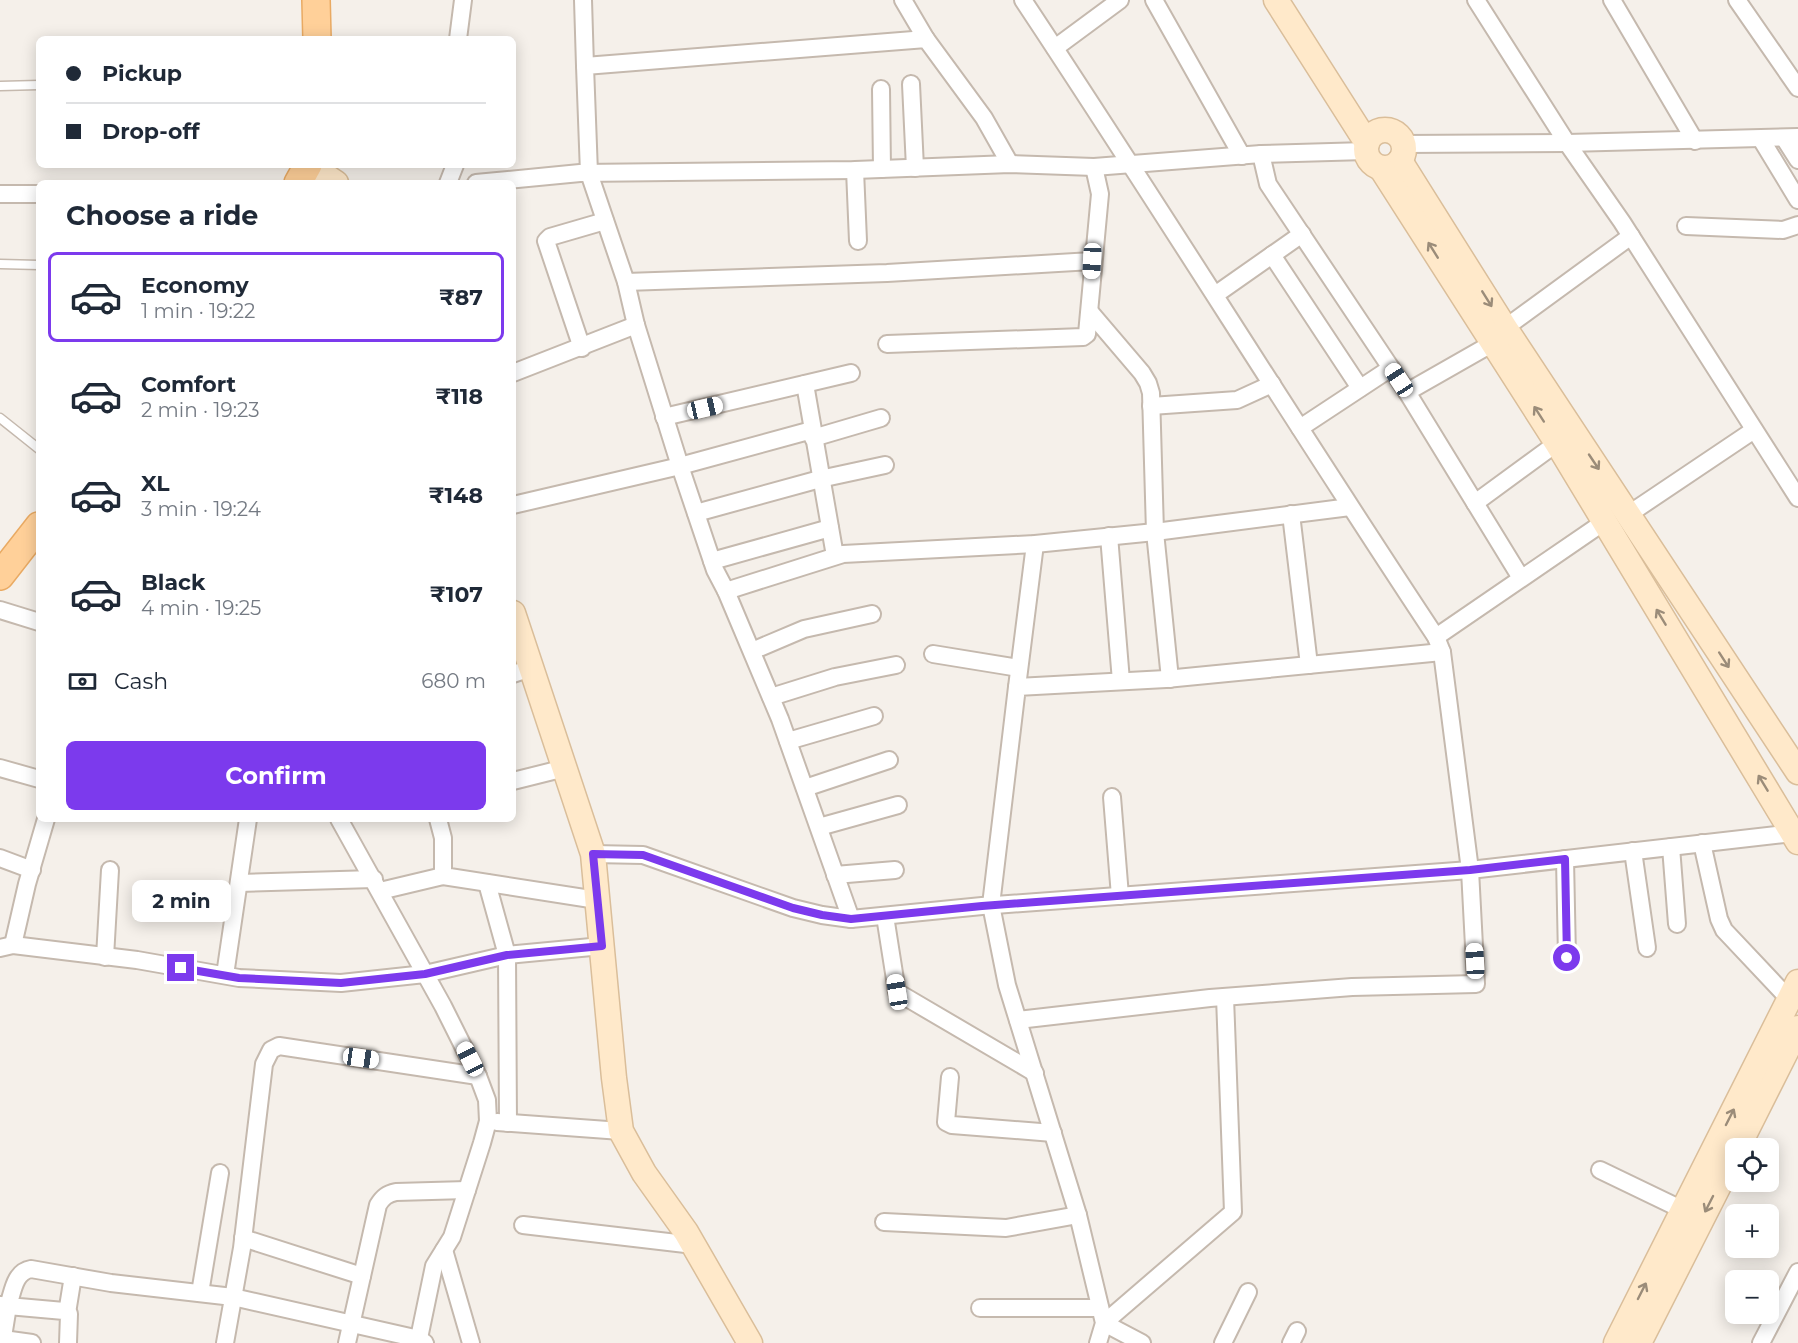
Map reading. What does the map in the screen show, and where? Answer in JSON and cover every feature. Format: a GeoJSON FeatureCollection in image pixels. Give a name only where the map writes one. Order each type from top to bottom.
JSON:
{"type":"FeatureCollection","features":[{"type":"Feature","properties":{"kind":"main road"},"geometry":{"type":"LineString","coordinates":[[316,0],[317,36]]}},
{"type":"Feature","properties":{"kind":"main road"},"geometry":{"type":"LineString","coordinates":[[0,576],[36,530]]}},
{"type":"Feature","properties":{"kind":"street"},"geometry":{"type":"LineString","coordinates":[[458,36],[464,0]]}},
{"type":"Feature","properties":{"kind":"street"},"geometry":{"type":"LineString","coordinates":[[583,0],[589,173],[626,282],[636,325],[664,417],[712,561],[771,697],[851,919]]}},
{"type":"Feature","properties":{"kind":"street"},"geometry":{"type":"LineString","coordinates":[[903,0],[926,39],[984,118],[1010,164]]}},
{"type":"Feature","properties":{"kind":"street"},"geometry":{"type":"LineString","coordinates":[[1018,1020],[1225,997],[1352,987],[1476,984],[1470,870],[1439,644],[1132,164],[1023,0]]}},
{"type":"Feature","properties":{"kind":"street"},"geometry":{"type":"LineString","coordinates":[[1055,48],[1120,0]]}},
{"type":"Feature","properties":{"kind":"street"},"geometry":{"type":"LineString","coordinates":[[1154,0],[1242,156]]}},
{"type":"Feature","properties":{"kind":"street"},"geometry":{"type":"LineString","coordinates":[[1276,0],[1383,150]]}},
{"type":"Feature","properties":{"kind":"street"},"geometry":{"type":"LineString","coordinates":[[593,854],[643,855],[793,908],[851,919],[991,905],[1470,870],[1702,843],[1796,836],[1622,552],[1557,443],[1499,336],[1383,150],[1294,0]]}},
{"type":"Feature","properties":{"kind":"street"},"geometry":{"type":"LineString","coordinates":[[1476,0],[1567,143],[1631,236],[1798,498]]}},
{"type":"Feature","properties":{"kind":"street"},"geometry":{"type":"LineString","coordinates":[[1612,0],[1695,141]]}},
{"type":"Feature","properties":{"kind":"street"},"geometry":{"type":"LineString","coordinates":[[1737,0],[1798,88]]}},
{"type":"Feature","properties":{"kind":"street"},"geometry":{"type":"LineString","coordinates":[[585,66],[926,39]]}},
{"type":"Feature","properties":{"kind":"street"},"geometry":{"type":"LineString","coordinates":[[912,84],[915,168]]}},
{"type":"Feature","properties":{"kind":"street"},"geometry":{"type":"LineString","coordinates":[[880,89],[882,169]]}},
{"type":"Feature","properties":{"kind":"street"},"geometry":{"type":"LineString","coordinates":[[510,180],[589,173],[855,170],[1010,164],[1094,167],[1261,154],[1791,138],[1798,160]]}},
{"type":"Feature","properties":{"kind":"street"},"geometry":{"type":"LineString","coordinates":[[1761,139],[1798,200]]}},
{"type":"Feature","properties":{"kind":"street"},"geometry":{"type":"LineString","coordinates":[[1261,154],[1268,184],[1407,392],[1521,578]]}},
{"type":"Feature","properties":{"kind":"street"},"geometry":{"type":"LineString","coordinates":[[887,344],[1083,337],[1087,334],[1100,194],[1094,167]]}},
{"type":"Feature","properties":{"kind":"street"},"geometry":{"type":"LineString","coordinates":[[314,168],[332,180]]}},
{"type":"Feature","properties":{"kind":"street"},"geometry":{"type":"LineString","coordinates":[[855,170],[858,241]]}},
{"type":"Feature","properties":{"kind":"street"},"geometry":{"type":"LineString","coordinates":[[0,194],[36,194]]}},
{"type":"Feature","properties":{"kind":"street"},"geometry":{"type":"LineString","coordinates":[[582,348],[546,241],[550,237],[605,220]]}},
{"type":"Feature","properties":{"kind":"street"},"geometry":{"type":"LineString","coordinates":[[1686,226],[1783,230],[1798,225]]}},
{"type":"Feature","properties":{"kind":"street"},"geometry":{"type":"LineString","coordinates":[[1215,295],[1302,234]]}},
{"type":"Feature","properties":{"kind":"street"},"geometry":{"type":"LineString","coordinates":[[1407,392],[1499,336],[1631,236]]}},
{"type":"Feature","properties":{"kind":"street"},"geometry":{"type":"LineString","coordinates":[[1272,255],[1360,388]]}},
{"type":"Feature","properties":{"kind":"street"},"geometry":{"type":"LineString","coordinates":[[626,282],[887,273],[1092,261]]}},
{"type":"Feature","properties":{"kind":"street"},"geometry":{"type":"LineString","coordinates":[[1090,312],[1148,383],[1151,406],[1155,532],[1170,679]]}},
{"type":"Feature","properties":{"kind":"street"},"geometry":{"type":"LineString","coordinates":[[516,373],[636,325]]}},
{"type":"Feature","properties":{"kind":"street"},"geometry":{"type":"LineString","coordinates":[[1499,336],[1629,514],[1798,772]]}},
{"type":"Feature","properties":{"kind":"street"},"geometry":{"type":"LineString","coordinates":[[1300,428],[1391,368]]}},
{"type":"Feature","properties":{"kind":"street"},"geometry":{"type":"LineString","coordinates":[[664,417],[851,373]]}},
{"type":"Feature","properties":{"kind":"street"},"geometry":{"type":"LineString","coordinates":[[805,384],[835,556]]}},
{"type":"Feature","properties":{"kind":"street"},"geometry":{"type":"LineString","coordinates":[[1151,406],[1237,400],[1272,384]]}},
{"type":"Feature","properties":{"kind":"street"},"geometry":{"type":"LineString","coordinates":[[516,504],[881,418]]}},
{"type":"Feature","properties":{"kind":"street"},"geometry":{"type":"LineString","coordinates":[[1629,514],[1754,430]]}},
{"type":"Feature","properties":{"kind":"street"},"geometry":{"type":"LineString","coordinates":[[1475,503],[1557,443]]}},
{"type":"Feature","properties":{"kind":"street"},"geometry":{"type":"LineString","coordinates":[[696,513],[820,479],[885,465]]}},
{"type":"Feature","properties":{"kind":"street"},"geometry":{"type":"LineString","coordinates":[[726,591],[835,556],[855,553],[1035,544],[1155,532],[1350,507]]}},
{"type":"Feature","properties":{"kind":"street"},"geometry":{"type":"LineString","coordinates":[[1291,514],[1309,665]]}},
{"type":"Feature","properties":{"kind":"street"},"geometry":{"type":"LineString","coordinates":[[1017,687],[1170,679],[1309,665],[1439,644],[1521,578],[1604,522]]}},
{"type":"Feature","properties":{"kind":"street"},"geometry":{"type":"LineString","coordinates":[[712,561],[830,528]]}},
{"type":"Feature","properties":{"kind":"street"},"geometry":{"type":"LineString","coordinates":[[1109,536],[1121,681]]}},
{"type":"Feature","properties":{"kind":"street"},"geometry":{"type":"LineString","coordinates":[[1622,552],[1644,537]]}},
{"type":"Feature","properties":{"kind":"street"},"geometry":{"type":"LineString","coordinates":[[1035,544],[991,905],[1007,985],[1078,1215],[1102,1316],[1098,1343]]}},
{"type":"Feature","properties":{"kind":"street"},"geometry":{"type":"LineString","coordinates":[[0,610],[36,621]]}},
{"type":"Feature","properties":{"kind":"street"},"geometry":{"type":"LineString","coordinates":[[752,651],[804,629],[872,614]]}},
{"type":"Feature","properties":{"kind":"street"},"geometry":{"type":"LineString","coordinates":[[516,632],[522,671],[565,768],[593,854],[621,1131],[644,1173],[694,1245],[750,1343]]}},
{"type":"Feature","properties":{"kind":"street"},"geometry":{"type":"LineString","coordinates":[[933,654],[1019,668]]}},
{"type":"Feature","properties":{"kind":"street"},"geometry":{"type":"LineString","coordinates":[[771,697],[835,677],[896,665]]}},
{"type":"Feature","properties":{"kind":"street"},"geometry":{"type":"LineString","coordinates":[[788,741],[874,716]]}},
{"type":"Feature","properties":{"kind":"street"},"geometry":{"type":"LineString","coordinates":[[804,788],[889,760]]}},
{"type":"Feature","properties":{"kind":"street"},"geometry":{"type":"LineString","coordinates":[[0,768],[36,778]]}},
{"type":"Feature","properties":{"kind":"street"},"geometry":{"type":"LineString","coordinates":[[516,780],[565,768]]}},
{"type":"Feature","properties":{"kind":"street"},"geometry":{"type":"LineString","coordinates":[[1112,796],[1120,896]]}},
{"type":"Feature","properties":{"kind":"street"},"geometry":{"type":"LineString","coordinates":[[819,827],[898,805]]}},
{"type":"Feature","properties":{"kind":"street"},"geometry":{"type":"LineString","coordinates":[[45,822],[6,947],[105,957],[225,975],[341,983],[425,974],[507,955],[602,946]]}},
{"type":"Feature","properties":{"kind":"street"},"geometry":{"type":"LineString","coordinates":[[225,975],[248,822]]}},
{"type":"Feature","properties":{"kind":"street"},"geometry":{"type":"LineString","coordinates":[[32,1343],[3,1341],[4,1306],[18,1276],[23,1270],[31,1269],[234,1297],[421,1342],[434,1266],[452,1237],[488,1121],[487,1100],[478,1076],[346,822]]}},
{"type":"Feature","properties":{"kind":"street"},"geometry":{"type":"LineString","coordinates":[[439,822],[443,838],[443,876]]}},
{"type":"Feature","properties":{"kind":"street"},"geometry":{"type":"LineString","coordinates":[[1616,1343],[1794,991],[1724,930],[1719,919],[1702,843]]}},
{"type":"Feature","properties":{"kind":"street"},"geometry":{"type":"LineString","coordinates":[[1671,847],[1677,924]]}},
{"type":"Feature","properties":{"kind":"street"},"geometry":{"type":"LineString","coordinates":[[1633,851],[1647,948]]}},
{"type":"Feature","properties":{"kind":"street"},"geometry":{"type":"LineString","coordinates":[[0,858],[32,870]]}},
{"type":"Feature","properties":{"kind":"street"},"geometry":{"type":"LineString","coordinates":[[1565,859],[1567,958]]}},
{"type":"Feature","properties":{"kind":"street"},"geometry":{"type":"LineString","coordinates":[[105,957],[110,870]]}},
{"type":"Feature","properties":{"kind":"street"},"geometry":{"type":"LineString","coordinates":[[836,875],[895,870]]}},
{"type":"Feature","properties":{"kind":"street"},"geometry":{"type":"LineString","coordinates":[[239,884],[377,885],[443,876],[597,900]]}},
{"type":"Feature","properties":{"kind":"street"},"geometry":{"type":"LineString","coordinates":[[487,883],[507,955],[508,1124]]}},
{"type":"Feature","properties":{"kind":"street"},"geometry":{"type":"LineString","coordinates":[[885,916],[897,992],[1035,1073]]}},
{"type":"Feature","properties":{"kind":"street"},"geometry":{"type":"LineString","coordinates":[[1102,1316],[1233,1212],[1225,997]]}},
{"type":"Feature","properties":{"kind":"street"},"geometry":{"type":"LineString","coordinates":[[1742,1138],[1798,1030]]}},
{"type":"Feature","properties":{"kind":"street"},"geometry":{"type":"LineString","coordinates":[[225,1343],[243,1238],[264,1064],[271,1050],[279,1046],[478,1076]]}},
{"type":"Feature","properties":{"kind":"street"},"geometry":{"type":"LineString","coordinates":[[950,1077],[946,1122],[952,1125],[1053,1133]]}},
{"type":"Feature","properties":{"kind":"street"},"geometry":{"type":"LineString","coordinates":[[488,1121],[621,1131]]}},
{"type":"Feature","properties":{"kind":"street"},"geometry":{"type":"LineString","coordinates":[[1600,1170],[1683,1210]]}},
{"type":"Feature","properties":{"kind":"street"},"geometry":{"type":"LineString","coordinates":[[1639,1343],[1725,1172]]}},
{"type":"Feature","properties":{"kind":"street"},"geometry":{"type":"LineString","coordinates":[[200,1293],[220,1173]]}},
{"type":"Feature","properties":{"kind":"street"},"geometry":{"type":"LineString","coordinates":[[347,1343],[378,1205],[382,1198],[396,1192],[467,1190]]}},
{"type":"Feature","properties":{"kind":"street"},"geometry":{"type":"LineString","coordinates":[[884,1222],[1006,1228],[1078,1215]]}},
{"type":"Feature","properties":{"kind":"street"},"geometry":{"type":"LineString","coordinates":[[523,1225],[694,1245]]}},
{"type":"Feature","properties":{"kind":"street"},"geometry":{"type":"LineString","coordinates":[[243,1238],[362,1276]]}},
{"type":"Feature","properties":{"kind":"street"},"geometry":{"type":"LineString","coordinates":[[444,1250],[471,1343]]}},
{"type":"Feature","properties":{"kind":"street"},"geometry":{"type":"LineString","coordinates":[[1761,1343],[1798,1272]]}},
{"type":"Feature","properties":{"kind":"street"},"geometry":{"type":"LineString","coordinates":[[68,1343],[70,1318],[67,1313],[74,1276]]}},
{"type":"Feature","properties":{"kind":"street"},"geometry":{"type":"LineString","coordinates":[[1223,1343],[1248,1292]]}},
{"type":"Feature","properties":{"kind":"street"},"geometry":{"type":"LineString","coordinates":[[4,1306],[67,1313]]}},
{"type":"Feature","properties":{"kind":"street"},"geometry":{"type":"LineString","coordinates":[[980,1308],[1102,1316],[1142,1343]]}},
{"type":"Feature","properties":{"kind":"lane"},"geometry":{"type":"LineString","coordinates":[[0,86],[36,85]]}},
{"type":"Feature","properties":{"kind":"lane"},"geometry":{"type":"LineString","coordinates":[[0,264],[36,265]]}},
{"type":"Feature","properties":{"kind":"lane"},"geometry":{"type":"LineString","coordinates":[[0,418],[36,447]]}},
{"type":"Feature","properties":{"kind":"route"},"geometry":{"type":"LineString","coordinates":[[181,968],[239,978],[341,983],[425,974],[507,955],[602,946],[593,854],[621,853],[643,855],[793,908],[851,919],[982,906],[1470,870],[1565,859],[1567,958]]}}]}
